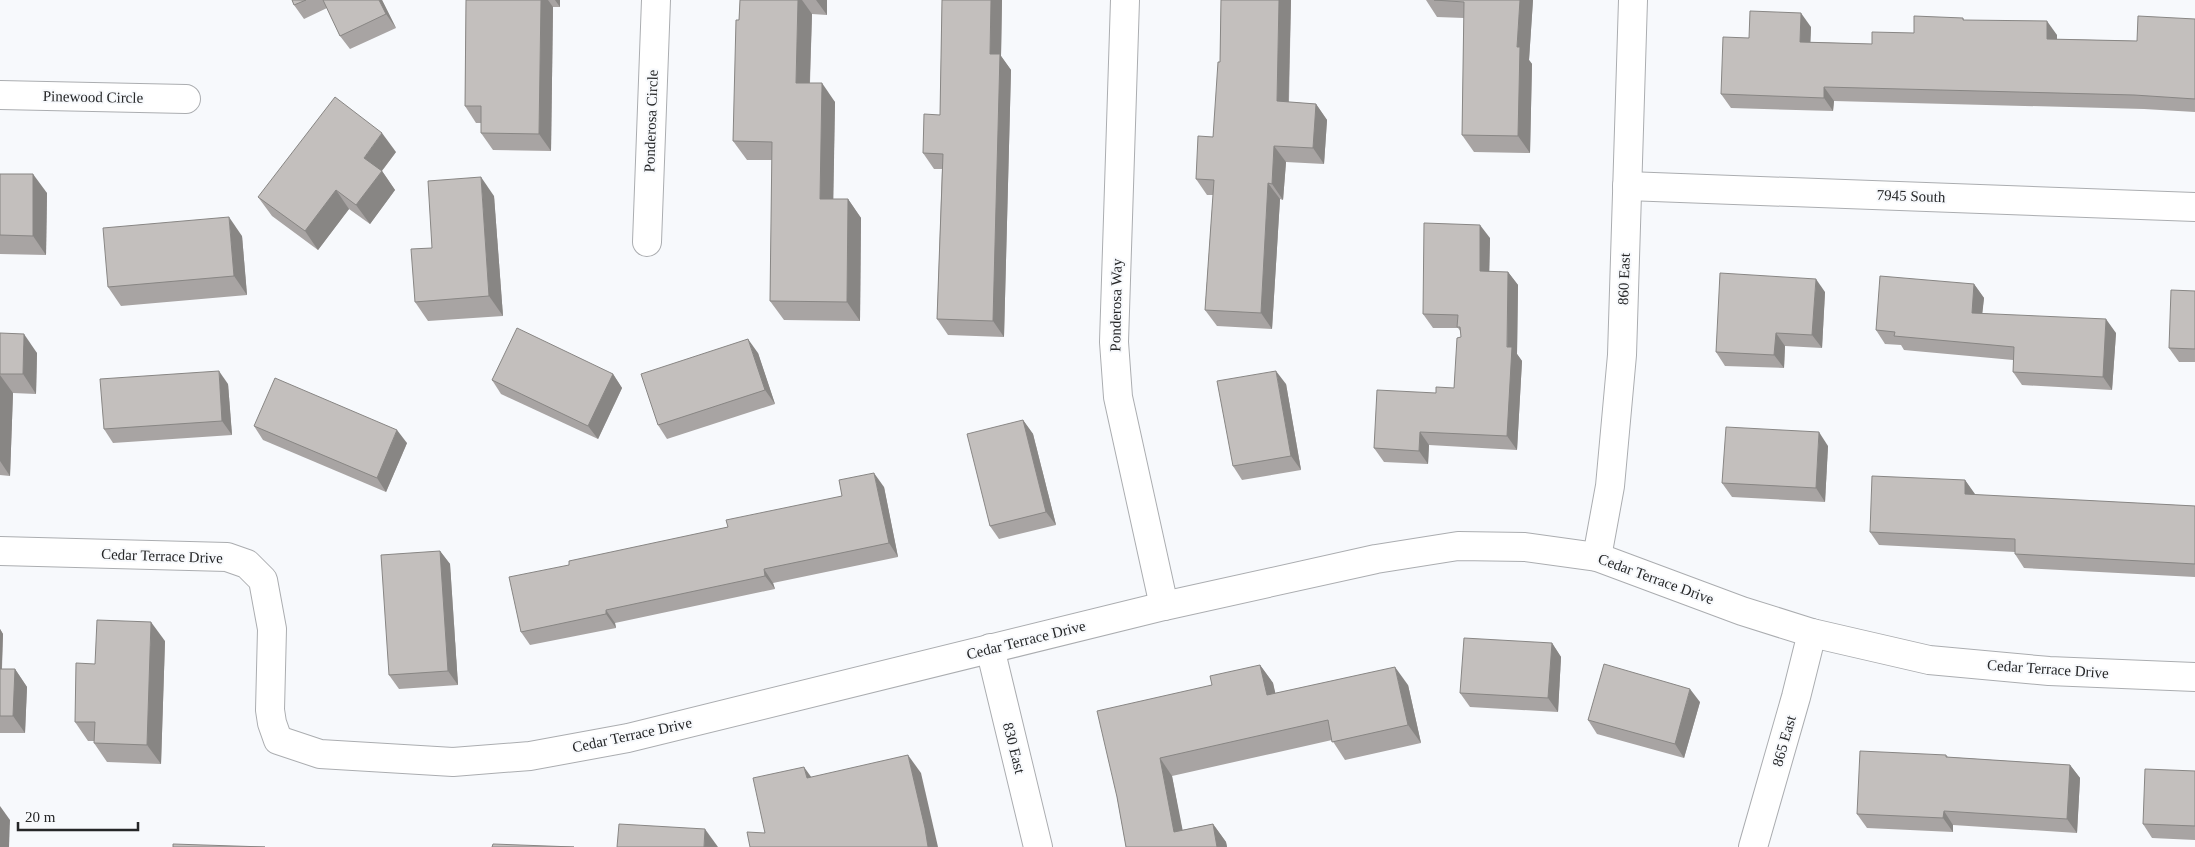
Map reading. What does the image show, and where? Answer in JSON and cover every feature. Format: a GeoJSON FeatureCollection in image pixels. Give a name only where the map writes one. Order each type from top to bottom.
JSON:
{"type":"FeatureCollection","features":[{"type":"Feature","properties":{"kind":"street","name":"Ponderosa Circle"},"geometry":{"type":"LineString","coordinates":[[647,242],[656,0]]}},
{"type":"Feature","properties":{"kind":"street","name":"Ponderosa Way"},"geometry":{"type":"LineString","coordinates":[[1125,0],[1114,342],[1118,397],[1164,606]]}},
{"type":"Feature","properties":{"kind":"street","name":"860 East"},"geometry":{"type":"LineString","coordinates":[[1598,557],[1617,431],[1622,355],[1634,0]]}},
{"type":"Feature","properties":{"kind":"street","name":"Pinewood Circle"},"geometry":{"type":"LineString","coordinates":[[0,94],[186,99]]}},
{"type":"Feature","properties":{"kind":"street","name":"7945 South"},"geometry":{"type":"LineString","coordinates":[[1627,186],[2195,207]]}},
{"type":"Feature","properties":{"kind":"street","name":"Cedar Terrace Drive"},"geometry":{"type":"LineString","coordinates":[[0,551],[227,557],[247,564],[263,580],[272,629],[269,694],[272,723],[278,740],[320,754],[453,762],[530,756],[628,738],[1164,606],[1376,559],[1458,546],[1525,547],[1598,557],[1742,611],[1812,633],[1929,660],[2049,671],[2195,677]]}},
{"type":"Feature","properties":{"kind":"street","name":"865 East"},"geometry":{"type":"LineString","coordinates":[[1753,847],[1796,697],[1812,633]]}},
{"type":"Feature","properties":{"kind":"street","name":"830 East"},"geometry":{"type":"LineString","coordinates":[[990,648],[1038,847]]}},
{"type":"Feature","properties":{"kind":"building"},"geometry":{"type":"Polygon","coordinates":[[[292,0],[306,0],[294,5],[292,0]]]}},
{"type":"Feature","properties":{"kind":"building"},"geometry":{"type":"Polygon","coordinates":[[[323,0],[379,0],[386,14],[340,36],[323,0]]]}},
{"type":"Feature","properties":{"kind":"building"},"geometry":{"type":"Polygon","coordinates":[[[466,0],[541,0],[539,134],[481,133],[481,106],[465,106],[466,0]]]}},
{"type":"Feature","properties":{"kind":"building"},"geometry":{"type":"Polygon","coordinates":[[[740,0],[798,0],[796,83],[822,83],[820,199],[848,199],[847,302],[770,301],[772,142],[733,141],[736,20],[739,20],[740,0]]]}},
{"type":"Feature","properties":{"kind":"building"},"geometry":{"type":"Polygon","coordinates":[[[942,0],[991,0],[990,54],[1000,54],[993,321],[937,319],[943,154],[923,153],[924,114],[940,115],[942,0]]]}},
{"type":"Feature","properties":{"kind":"building"},"geometry":{"type":"Polygon","coordinates":[[[1221,0],[1279,0],[1277,101],[1316,104],[1313,148],[1274,146],[1272,184],[1268,183],[1261,313],[1205,310],[1214,180],[1196,179],[1198,136],[1213,137],[1218,62],[1220,62],[1221,0]]]}},
{"type":"Feature","properties":{"kind":"building"},"geometry":{"type":"Polygon","coordinates":[[[1434,0],[1520,0],[1517,47],[1520,47],[1518,136],[1462,135],[1464,2],[1434,0]]]}},
{"type":"Feature","properties":{"kind":"building"},"geometry":{"type":"Polygon","coordinates":[[[1750,11],[1801,13],[1800,42],[1872,44],[1872,32],[1914,33],[1914,16],[1963,18],[1963,20],[2047,21],[2047,39],[2137,41],[2138,16],[2195,19],[2195,99],[2134,95],[1824,87],[1824,98],[1721,94],[1723,37],[1749,38],[1750,11]]]}},
{"type":"Feature","properties":{"kind":"building"},"geometry":{"type":"Polygon","coordinates":[[[335,97],[382,133],[364,158],[382,171],[356,205],[336,190],[305,231],[258,197],[335,97]]]}},
{"type":"Feature","properties":{"kind":"building"},"geometry":{"type":"Polygon","coordinates":[[[0,174],[33,174],[33,236],[0,235],[0,174]]]}},
{"type":"Feature","properties":{"kind":"building"},"geometry":{"type":"Polygon","coordinates":[[[481,177],[489,296],[415,302],[411,249],[432,248],[428,181],[481,177]]]}},
{"type":"Feature","properties":{"kind":"building"},"geometry":{"type":"Polygon","coordinates":[[[229,217],[234,276],[108,287],[103,228],[229,217]]]}},
{"type":"Feature","properties":{"kind":"building"},"geometry":{"type":"Polygon","coordinates":[[[1424,223],[1480,225],[1480,271],[1508,272],[1507,347],[1512,347],[1507,436],[1420,432],[1419,451],[1374,448],[1377,390],[1436,393],[1436,387],[1454,388],[1457,338],[1461,337],[1460,327],[1457,327],[1458,315],[1423,314],[1424,223]]]}},
{"type":"Feature","properties":{"kind":"building"},"geometry":{"type":"Polygon","coordinates":[[[1720,273],[1816,279],[1812,335],[1776,333],[1774,355],[1716,352],[1720,273]]]}},
{"type":"Feature","properties":{"kind":"building"},"geometry":{"type":"Polygon","coordinates":[[[1880,276],[1974,284],[1972,313],[2106,319],[2103,377],[2013,372],[2014,347],[1894,336],[1895,332],[1876,330],[1880,276]]]}},
{"type":"Feature","properties":{"kind":"building"},"geometry":{"type":"Polygon","coordinates":[[[2171,290],[2195,291],[2195,349],[2169,348],[2171,290]]]}},
{"type":"Feature","properties":{"kind":"building"},"geometry":{"type":"Polygon","coordinates":[[[517,328],[613,374],[588,426],[492,380],[517,328]]]}},
{"type":"Feature","properties":{"kind":"building"},"geometry":{"type":"Polygon","coordinates":[[[0,333],[24,334],[23,374],[0,374],[0,333]]]}},
{"type":"Feature","properties":{"kind":"building"},"geometry":{"type":"Polygon","coordinates":[[[748,339],[765,390],[658,425],[641,374],[748,339]]]}},
{"type":"Feature","properties":{"kind":"building"},"geometry":{"type":"Polygon","coordinates":[[[219,371],[222,421],[104,429],[100,379],[219,371]]]}},
{"type":"Feature","properties":{"kind":"building"},"geometry":{"type":"Polygon","coordinates":[[[1276,371],[1291,456],[1233,466],[1217,381],[1276,371]]]}},
{"type":"Feature","properties":{"kind":"building"},"geometry":{"type":"Polygon","coordinates":[[[275,378],[397,430],[377,478],[254,426],[275,378]]]}},
{"type":"Feature","properties":{"kind":"building"},"geometry":{"type":"Polygon","coordinates":[[[1023,420],[1046,512],[990,526],[967,434],[1023,420]]]}},
{"type":"Feature","properties":{"kind":"building"},"geometry":{"type":"Polygon","coordinates":[[[1726,427],[1819,432],[1816,488],[1722,483],[1726,427]]]}},
{"type":"Feature","properties":{"kind":"building"},"geometry":{"type":"Polygon","coordinates":[[[874,473],[889,543],[764,569],[765,576],[606,610],[606,614],[521,632],[509,577],[569,565],[569,561],[728,527],[726,520],[842,496],[839,480],[874,473]]]}},
{"type":"Feature","properties":{"kind":"building"},"geometry":{"type":"Polygon","coordinates":[[[1872,476],[1965,480],[1965,494],[2195,506],[2195,564],[2015,554],[2015,539],[1870,532],[1872,476]]]}},
{"type":"Feature","properties":{"kind":"building"},"geometry":{"type":"Polygon","coordinates":[[[440,551],[448,671],[389,675],[381,555],[440,551]]]}},
{"type":"Feature","properties":{"kind":"building"},"geometry":{"type":"Polygon","coordinates":[[[97,620],[151,622],[147,745],[94,743],[95,722],[75,722],[76,663],[95,664],[97,620]]]}},
{"type":"Feature","properties":{"kind":"building"},"geometry":{"type":"Polygon","coordinates":[[[1464,638],[1552,643],[1548,698],[1460,693],[1464,638]]]}},
{"type":"Feature","properties":{"kind":"building"},"geometry":{"type":"Polygon","coordinates":[[[1604,664],[1690,689],[1675,744],[1588,720],[1604,664]]]}},
{"type":"Feature","properties":{"kind":"building"},"geometry":{"type":"Polygon","coordinates":[[[1260,665],[1267,695],[1395,667],[1408,725],[1332,742],[1328,720],[1160,758],[1174,832],[1213,824],[1217,847],[1126,847],[1117,797],[1097,711],[1212,685],[1210,676],[1260,665]]]}},
{"type":"Feature","properties":{"kind":"building"},"geometry":{"type":"Polygon","coordinates":[[[0,669],[15,669],[13,716],[0,716],[0,669]]]}},
{"type":"Feature","properties":{"kind":"building"},"geometry":{"type":"Polygon","coordinates":[[[1860,751],[1946,755],[1946,757],[2070,765],[2067,819],[1944,811],[1943,818],[1857,814],[1860,751]]]}},
{"type":"Feature","properties":{"kind":"building"},"geometry":{"type":"Polygon","coordinates":[[[908,755],[928,847],[750,847],[747,832],[765,833],[753,778],[804,767],[807,778],[908,755]]]}},
{"type":"Feature","properties":{"kind":"building"},"geometry":{"type":"Polygon","coordinates":[[[2145,769],[2195,771],[2195,826],[2143,824],[2145,769]]]}},
{"type":"Feature","properties":{"kind":"building"},"geometry":{"type":"Polygon","coordinates":[[[619,824],[705,829],[704,847],[617,847],[619,824]]]}},
{"type":"Feature","properties":{"kind":"building"},"geometry":{"type":"Polygon","coordinates":[[[173,844],[265,847],[173,847],[173,844]]]}},
{"type":"Feature","properties":{"kind":"building"},"geometry":{"type":"Polygon","coordinates":[[[493,844],[574,847],[492,847],[493,844]]]}}]}
